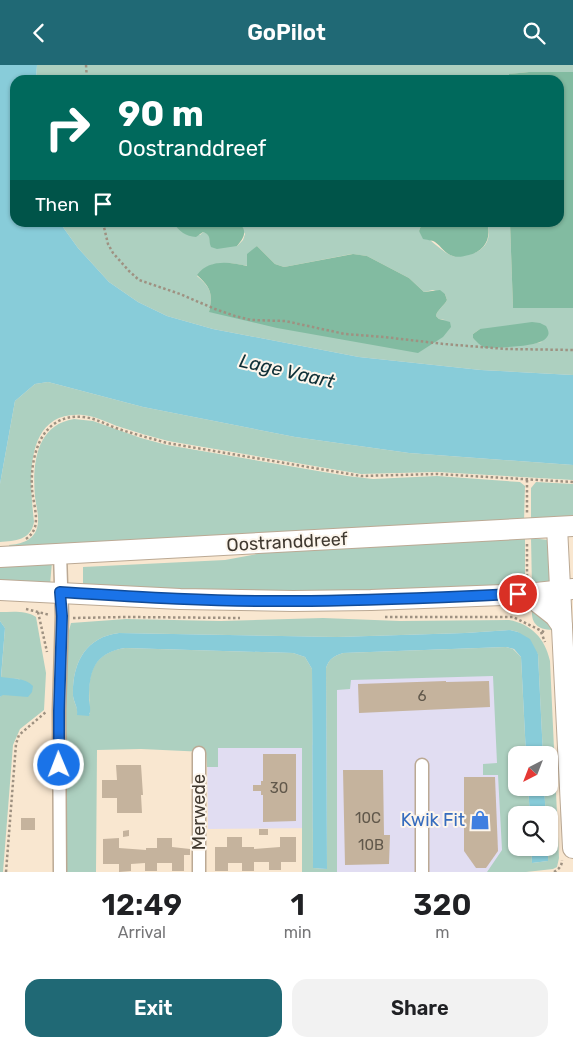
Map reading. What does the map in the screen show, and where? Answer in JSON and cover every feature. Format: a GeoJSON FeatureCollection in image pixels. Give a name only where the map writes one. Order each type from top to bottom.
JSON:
{"type":"FeatureCollection","features":[{"type":"Feature","properties":{"kind":"main road","name":"Oostranddreef"},"geometry":{"type":"LineString","coordinates":[[11,551],[60,553],[567,527]]}},
{"type":"Feature","properties":{"kind":"main road"},"geometry":{"type":"LineString","coordinates":[[567,527],[573,569]]}},
{"type":"Feature","properties":{"kind":"main road"},"geometry":{"type":"LineString","coordinates":[[567,527],[567,590],[562,626],[573,848]]}},
{"type":"Feature","properties":{"kind":"main road"},"geometry":{"type":"LineString","coordinates":[[6,590],[180,599],[293,601],[527,594],[567,590]]}},
{"type":"Feature","properties":{"kind":"main road"},"geometry":{"type":"LineString","coordinates":[[527,594],[555,615],[562,626]]}},
{"type":"Feature","properties":{"kind":"street"},"geometry":{"type":"LineString","coordinates":[[60,553],[62,616],[59,711],[60,872]]}},
{"type":"Feature","properties":{"kind":"street","name":"Merwede"},"geometry":{"type":"LineString","coordinates":[[199,872],[200,753]]}},
{"type":"Feature","properties":{"kind":"street"},"geometry":{"type":"LineString","coordinates":[[422,765],[422,872]]}},
{"type":"Feature","properties":{"kind":"path"},"geometry":{"type":"LineString","coordinates":[[104,227],[108,244],[113,253],[128,271],[139,280],[235,316],[252,320],[285,321],[346,334],[444,344],[506,349],[573,349]]}},
{"type":"Feature","properties":{"kind":"path"},"geometry":{"type":"LineString","coordinates":[[11,551],[31,535],[35,527],[32,481],[34,460],[39,441],[55,423],[74,417],[93,419],[167,443],[354,475],[372,477],[437,474],[573,482]]}},
{"type":"Feature","properties":{"kind":"path"},"geometry":{"type":"LineString","coordinates":[[527,480],[527,594]]}},
{"type":"Feature","properties":{"kind":"path"},"geometry":{"type":"LineString","coordinates":[[38,612],[47,656]]}},
{"type":"Feature","properties":{"kind":"path"},"geometry":{"type":"LineString","coordinates":[[529,619],[529,624]]}},
{"type":"Feature","properties":{"kind":"path"},"geometry":{"type":"LineString","coordinates":[[6,872],[16,743],[19,735],[47,711]]}},
{"type":"Feature","properties":{"kind":"shaded area"},"geometry":{"type":"Polygon","coordinates":[[[505,664],[509,746],[508,796],[512,796],[513,806],[508,806],[508,856],[515,856],[516,872],[319,872],[319,828],[208,829],[207,746],[317,745],[317,674],[505,664]]]}},
{"type":"Feature","properties":{"kind":"green space"},"geometry":{"type":"Polygon","coordinates":[[[37,65],[573,65],[573,72],[529,72],[510,75],[36,75],[37,65]]]}},
{"type":"Feature","properties":{"kind":"green space"},"geometry":{"type":"Polygon","coordinates":[[[573,72],[573,308],[513,308],[510,227],[564,227],[564,75],[509,74],[573,72]]]}},
{"type":"Feature","properties":{"kind":"green space"},"geometry":{"type":"Polygon","coordinates":[[[63,227],[180,227],[200,235],[203,232],[207,234],[210,237],[210,243],[237,246],[243,240],[245,234],[241,227],[420,227],[419,231],[450,255],[456,256],[471,254],[481,249],[489,235],[488,227],[510,227],[513,308],[573,308],[573,375],[481,370],[359,357],[213,329],[167,316],[138,302],[109,282],[78,248],[63,227]],[[257,246],[248,266],[220,263],[207,267],[197,276],[210,291],[209,312],[445,320],[439,319],[436,316],[447,300],[445,294],[433,290],[424,292],[409,278],[367,256],[352,254],[284,267],[275,264],[257,246]],[[480,329],[473,334],[473,338],[496,347],[542,342],[489,329],[480,329]]]}},
{"type":"Feature","properties":{"kind":"green space"},"geometry":{"type":"Polygon","coordinates":[[[177,227],[242,227],[244,235],[237,246],[217,249],[211,247],[209,236],[206,233],[203,232],[196,237],[189,236],[177,227]]]}},
{"type":"Feature","properties":{"kind":"green space"},"geometry":{"type":"Polygon","coordinates":[[[420,227],[488,227],[488,234],[486,243],[479,251],[455,257],[448,254],[435,242],[423,239],[419,231],[420,227]]]}},
{"type":"Feature","properties":{"kind":"green space"},"geometry":{"type":"Polygon","coordinates":[[[257,246],[275,264],[284,267],[353,254],[367,256],[409,278],[424,292],[440,290],[445,294],[447,300],[436,316],[439,319],[450,322],[451,327],[443,337],[418,353],[277,328],[209,312],[210,291],[197,275],[207,266],[213,264],[233,263],[247,266],[247,254],[257,246]]]}},
{"type":"Feature","properties":{"kind":"green space"},"geometry":{"type":"Polygon","coordinates":[[[532,322],[546,326],[548,334],[543,341],[528,345],[485,348],[473,338],[473,334],[480,329],[532,322]]]}},
{"type":"Feature","properties":{"kind":"green space"},"geometry":{"type":"Polygon","coordinates":[[[48,382],[143,407],[295,437],[409,453],[573,465],[573,480],[437,472],[361,474],[168,441],[83,415],[63,417],[49,424],[40,437],[34,452],[31,489],[34,522],[30,533],[22,538],[0,542],[0,484],[15,401],[35,384],[48,382]]]}},
{"type":"Feature","properties":{"kind":"green space"},"geometry":{"type":"Polygon","coordinates":[[[74,419],[93,421],[167,445],[347,476],[373,479],[437,476],[520,482],[525,486],[524,522],[10,548],[9,545],[22,543],[30,539],[37,528],[38,516],[34,472],[39,448],[51,429],[61,423],[74,419]]]}},
{"type":"Feature","properties":{"kind":"green space"},"geometry":{"type":"Polygon","coordinates":[[[536,482],[573,484],[573,520],[531,522],[531,488],[536,482]]]}},
{"type":"Feature","properties":{"kind":"green space"},"geometry":{"type":"Polygon","coordinates":[[[531,538],[548,540],[555,585],[532,587],[531,538]]]}},
{"type":"Feature","properties":{"kind":"green space"},"geometry":{"type":"Polygon","coordinates":[[[525,539],[525,587],[253,593],[83,588],[83,567],[225,560],[273,551],[525,539]]]}},
{"type":"Feature","properties":{"kind":"green space"},"geometry":{"type":"Polygon","coordinates":[[[52,562],[50,585],[0,584],[0,565],[52,562]]]}},
{"type":"Feature","properties":{"kind":"green space"},"geometry":{"type":"Polygon","coordinates":[[[532,610],[545,618],[555,630],[537,626],[533,619],[532,610]]]}},
{"type":"Feature","properties":{"kind":"green space"},"geometry":{"type":"Polygon","coordinates":[[[0,612],[23,612],[36,617],[46,673],[44,710],[20,729],[13,745],[3,872],[0,872],[0,697],[20,679],[1,678],[5,628],[0,621],[0,612]]]}},
{"type":"Feature","properties":{"kind":"green space"},"geometry":{"type":"Polygon","coordinates":[[[323,618],[400,621],[509,620],[524,625],[541,639],[550,661],[554,746],[543,746],[538,654],[518,632],[510,630],[337,637],[119,633],[97,640],[83,654],[75,673],[73,696],[78,715],[90,714],[90,681],[96,663],[112,651],[125,648],[293,653],[305,657],[312,669],[313,868],[327,869],[326,668],[330,660],[343,653],[506,647],[513,649],[521,657],[526,746],[508,746],[508,796],[529,796],[529,806],[508,806],[508,856],[532,856],[532,863],[548,861],[548,856],[558,856],[558,836],[559,858],[557,867],[526,872],[487,872],[502,850],[498,775],[483,775],[483,764],[497,763],[493,676],[351,680],[350,689],[337,690],[337,872],[302,872],[302,748],[218,748],[218,767],[207,767],[206,752],[141,749],[97,750],[96,872],[66,872],[64,712],[67,638],[71,623],[126,619],[221,621],[323,618]]]}},
{"type":"Feature","properties":{"kind":"green space"},"geometry":{"type":"Polygon","coordinates":[[[545,796],[556,796],[557,806],[545,806],[545,796]]]}},
{"type":"Feature","properties":{"kind":"water","name":"Lage Vaart"},"geometry":{"type":"Polygon","coordinates":[[[0,65],[37,65],[36,75],[10,75],[10,227],[63,227],[78,248],[109,282],[138,302],[167,316],[213,329],[359,357],[481,370],[573,375],[573,465],[409,453],[295,437],[143,407],[48,382],[35,384],[15,401],[0,484],[0,65]]]}},
{"type":"Feature","properties":{"kind":"water"},"geometry":{"type":"Polygon","coordinates":[[[0,621],[5,628],[1,677],[29,683],[33,686],[32,692],[28,697],[3,695],[0,697],[0,621]]]}},
{"type":"Feature","properties":{"kind":"water"},"geometry":{"type":"Polygon","coordinates":[[[510,630],[530,639],[538,654],[543,746],[526,746],[521,657],[514,649],[506,647],[343,653],[334,657],[326,668],[327,869],[313,868],[312,669],[305,657],[293,653],[125,648],[106,654],[95,665],[90,680],[89,716],[77,715],[73,696],[75,673],[83,654],[97,640],[119,633],[337,637],[510,630]]]}},
{"type":"Feature","properties":{"kind":"water"},"geometry":{"type":"Polygon","coordinates":[[[529,796],[545,796],[545,806],[529,806],[529,796]]]}},
{"type":"Feature","properties":{"kind":"water"},"geometry":{"type":"Polygon","coordinates":[[[532,856],[548,856],[548,861],[532,863],[532,856]]]}},
{"type":"Feature","properties":{"kind":"building"},"geometry":{"type":"Polygon","coordinates":[[[489,681],[490,707],[359,713],[358,684],[489,681]]]}},
{"type":"Feature","properties":{"kind":"building"},"geometry":{"type":"Polygon","coordinates":[[[263,754],[296,754],[296,821],[263,822],[263,795],[261,795],[261,791],[253,791],[253,785],[261,785],[261,781],[263,781],[263,754]]]}},
{"type":"Feature","properties":{"kind":"building"},"geometry":{"type":"Polygon","coordinates":[[[116,765],[141,765],[142,813],[117,813],[117,798],[102,798],[102,780],[117,780],[116,765]]]}},
{"type":"Feature","properties":{"kind":"building"},"geometry":{"type":"Polygon","coordinates":[[[343,770],[383,770],[384,835],[390,835],[389,864],[345,865],[343,770]]]}},
{"type":"Feature","properties":{"kind":"building"},"geometry":{"type":"Polygon","coordinates":[[[464,777],[495,777],[498,851],[486,868],[476,868],[464,851],[464,777]]]}},
{"type":"Feature","properties":{"kind":"building"},"geometry":{"type":"Polygon","coordinates":[[[21,818],[35,818],[35,830],[21,830],[21,818]]]}},
{"type":"Feature","properties":{"kind":"building"},"geometry":{"type":"Polygon","coordinates":[[[259,829],[268,829],[268,835],[259,835],[259,829]]]}},
{"type":"Feature","properties":{"kind":"building"},"geometry":{"type":"Polygon","coordinates":[[[129,830],[129,836],[123,837],[123,831],[129,830]]]}},
{"type":"Feature","properties":{"kind":"building"},"geometry":{"type":"Polygon","coordinates":[[[227,837],[242,837],[242,847],[254,847],[254,849],[280,847],[280,837],[296,837],[296,862],[281,862],[281,870],[269,870],[269,862],[254,862],[254,871],[242,871],[242,863],[228,863],[228,871],[215,871],[215,847],[227,847],[227,837]]]}},
{"type":"Feature","properties":{"kind":"building"},"geometry":{"type":"Polygon","coordinates":[[[119,838],[119,848],[146,850],[146,848],[157,848],[157,838],[172,838],[172,847],[190,849],[190,855],[184,855],[184,871],[172,871],[172,863],[157,863],[157,871],[145,871],[145,863],[131,864],[131,871],[119,872],[119,864],[103,864],[103,839],[119,838]]]}},
{"type":"Feature","properties":{"kind":"place","name":"Kwik Fit"},"geometry":{"type":"Point","coordinates":[480,820]}},
{"type":"Feature","properties":{"kind":"route"},"geometry":{"type":"LineString","coordinates":[[59,765],[62,616],[60,592],[180,599],[293,601],[518,594]]}}]}
